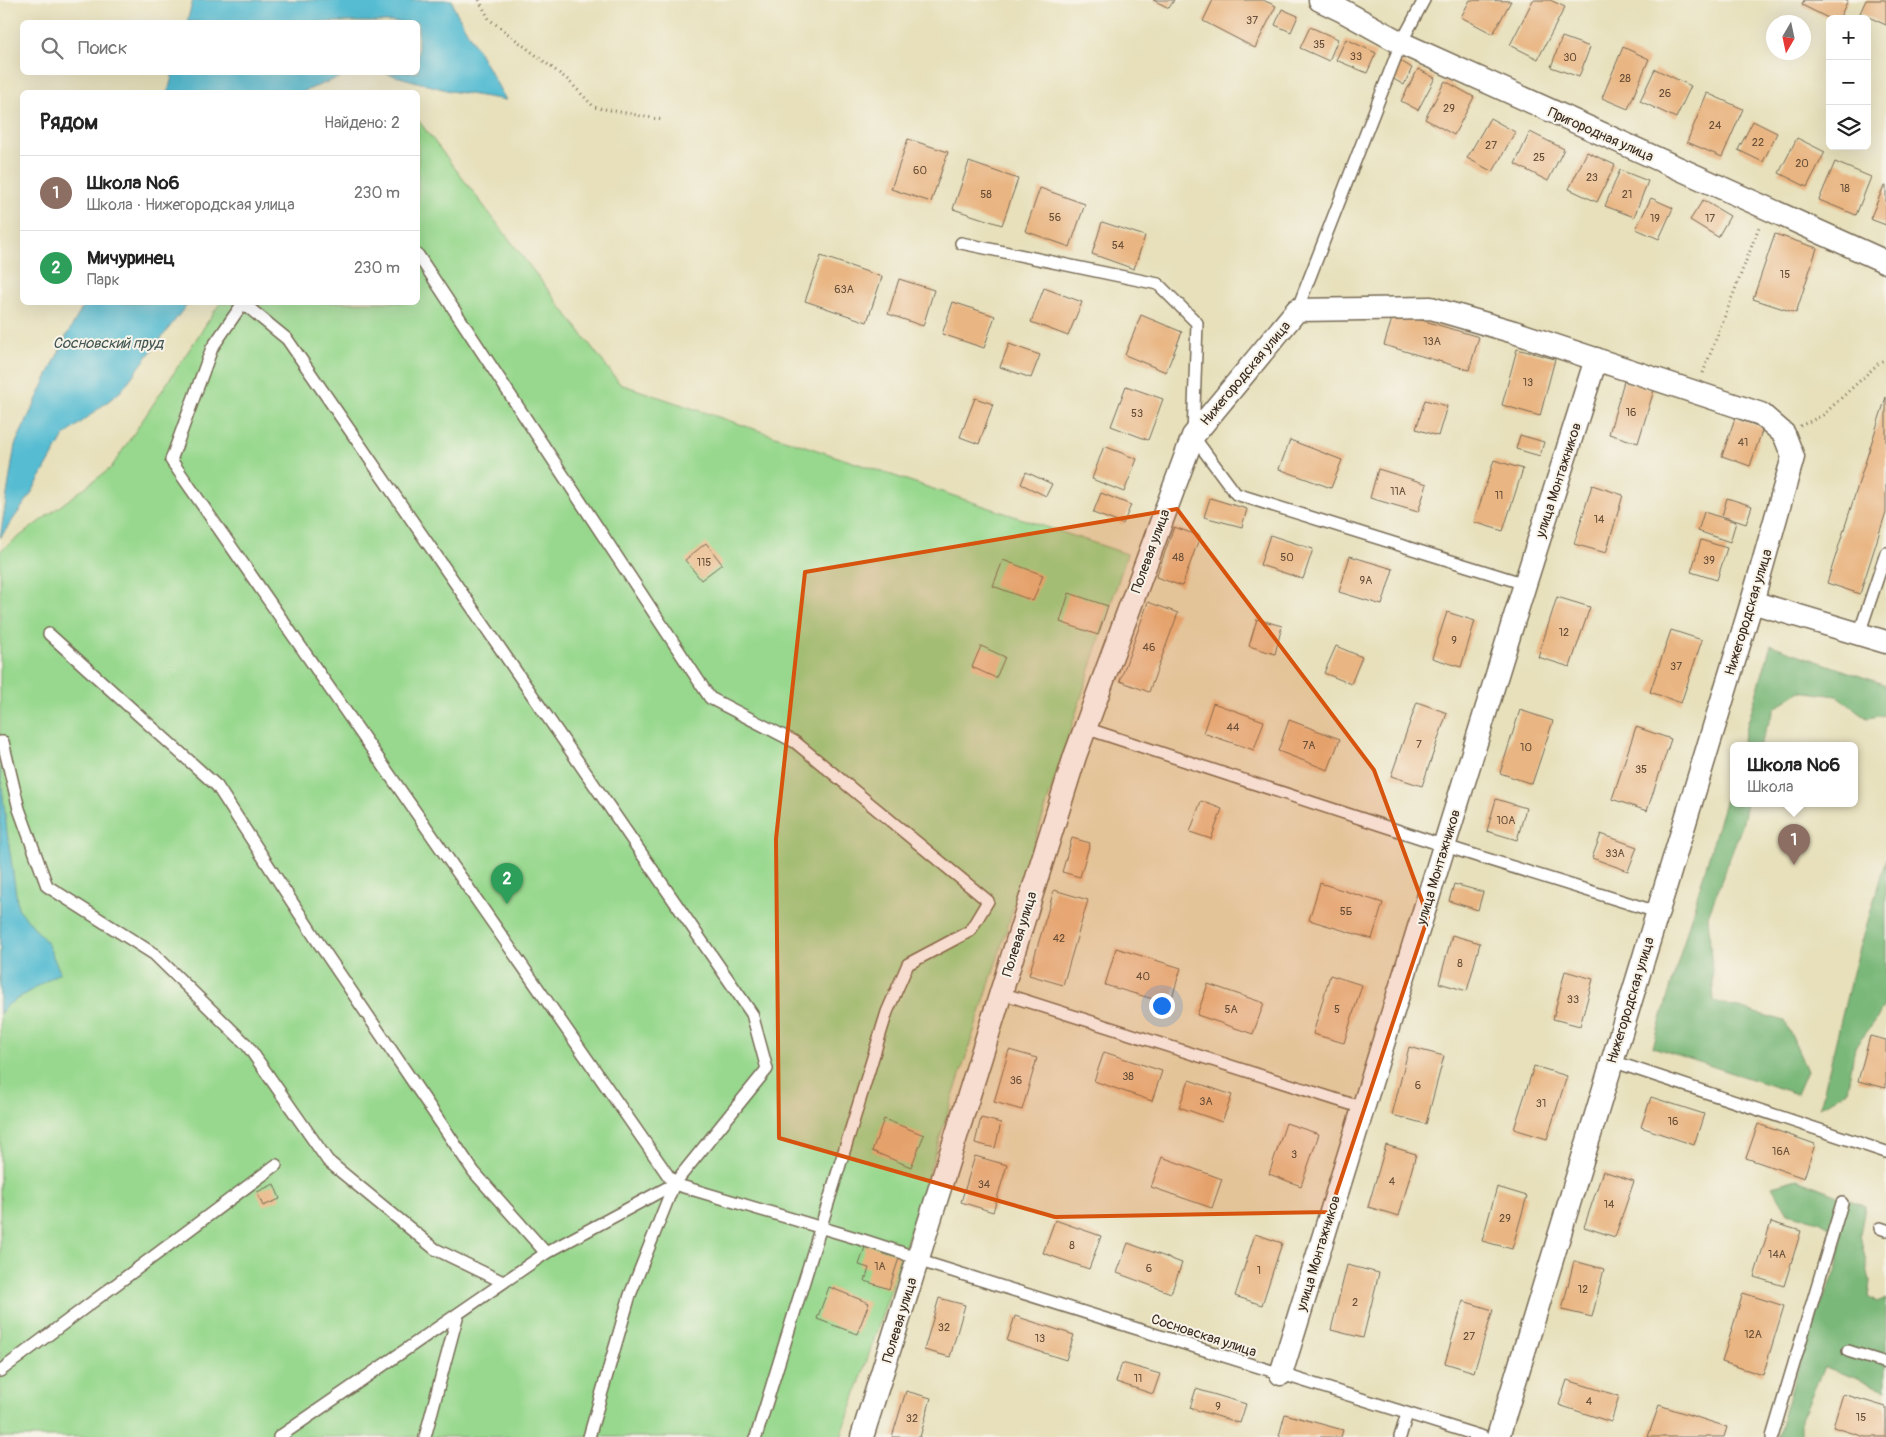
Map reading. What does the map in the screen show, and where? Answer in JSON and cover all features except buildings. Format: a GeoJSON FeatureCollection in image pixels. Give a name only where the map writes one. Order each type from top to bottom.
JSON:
{"type":"FeatureCollection","features":[{"type":"Feature","properties":{"kind":"street","name":"Пригородная улица"},"geometry":{"type":"LineString","coordinates":[[1320,0],[1401,43],[1886,262]]}},
{"type":"Feature","properties":{"kind":"street","name":"Нижегородская улица"},"geometry":{"type":"LineString","coordinates":[[1192,436],[1297,310],[1431,308],[1514,332],[1761,414],[1784,434],[1793,457],[1752,602],[1498,1437]]}},
{"type":"Feature","properties":{"kind":"street","name":"улица Монтажников"},"geometry":{"type":"LineString","coordinates":[[1280,1374],[1596,359]]}},
{"type":"Feature","properties":{"kind":"street","name":"Полевая улица"},"geometry":{"type":"LineString","coordinates":[[862,1437],[1075,756],[1192,436]]}},
{"type":"Feature","properties":{"kind":"street"},"geometry":{"type":"LineString","coordinates":[[1752,602],[1886,642]]}},
{"type":"Feature","properties":{"kind":"lane"},"geometry":{"type":"LineString","coordinates":[[1297,310],[1401,43],[1424,0]]}},
{"type":"Feature","properties":{"kind":"lane"},"geometry":{"type":"LineString","coordinates":[[960,243],[1158,284],[1197,322],[1192,436],[1236,494],[1525,584]]}},
{"type":"Feature","properties":{"kind":"lane"},"geometry":{"type":"LineString","coordinates":[[420,258],[710,698],[795,742],[988,901],[970,931],[908,964],[887,1012],[756,1437]]}},
{"type":"Feature","properties":{"kind":"lane"},"geometry":{"type":"LineString","coordinates":[[242,305],[212,348],[172,460],[674,1184]]}},
{"type":"Feature","properties":{"kind":"lane"},"geometry":{"type":"LineString","coordinates":[[245,305],[286,339],[752,1014],[768,1069],[674,1184],[630,1295],[589,1437]]}},
{"type":"Feature","properties":{"kind":"lane"},"geometry":{"type":"LineString","coordinates":[[1860,634],[1886,553]]}},
{"type":"Feature","properties":{"kind":"lane"},"geometry":{"type":"LineString","coordinates":[[49,634],[216,786],[316,939],[474,1172],[546,1253]]}},
{"type":"Feature","properties":{"kind":"lane"},"geometry":{"type":"LineString","coordinates":[[1085,728],[1445,846],[1657,912]]}},
{"type":"Feature","properties":{"kind":"lane"},"geometry":{"type":"LineString","coordinates":[[0,742],[3,742],[19,808],[46,886],[154,954],[247,1046],[328,1160],[435,1249],[503,1282]]}},
{"type":"Feature","properties":{"kind":"lane"},"geometry":{"type":"LineString","coordinates":[[1001,993],[1363,1108]]}},
{"type":"Feature","properties":{"kind":"lane"},"geometry":{"type":"LineString","coordinates":[[1612,1061],[1886,1152]]}},
{"type":"Feature","properties":{"kind":"lane"},"geometry":{"type":"LineString","coordinates":[[0,1371],[276,1164]]}},
{"type":"Feature","properties":{"kind":"lane"},"geometry":{"type":"LineString","coordinates":[[279,1437],[546,1253],[674,1184]]}},
{"type":"Feature","properties":{"kind":"lane","name":"Сосновская улица"},"geometry":{"type":"LineString","coordinates":[[674,1184],[903,1253],[917,1260],[1483,1437]]}},
{"type":"Feature","properties":{"kind":"lane"},"geometry":{"type":"LineString","coordinates":[[1772,1437],[1842,1204]]}},
{"type":"Feature","properties":{"kind":"lane"},"geometry":{"type":"LineString","coordinates":[[425,1437],[458,1314]]}},
{"type":"Feature","properties":{"kind":"lane"},"geometry":{"type":"LineString","coordinates":[[1848,1352],[1886,1364]]}},
{"type":"Feature","properties":{"kind":"lane"},"geometry":{"type":"LineString","coordinates":[[1400,1437],[1407,1414]]}},
{"type":"Feature","properties":{"kind":"path"},"geometry":{"type":"LineString","coordinates":[[478,0],[489,19],[568,80],[594,106],[663,120]]}},
{"type":"Feature","properties":{"kind":"path"},"geometry":{"type":"LineString","coordinates":[[1695,392],[1767,208]]}},
{"type":"Feature","properties":{"kind":"path"},"geometry":{"type":"LineString","coordinates":[[1784,434],[1823,415],[1880,362],[1886,359]]}},
{"type":"Feature","properties":{"kind":"highlighted area"},"geometry":{"type":"Polygon","coordinates":[[[1177,509],[1374,770],[1428,917],[1330,1212],[1055,1217],[779,1138],[776,839],[805,572],[1177,509]]]}},
{"type":"Feature","properties":{"kind":"green space"},"geometry":{"type":"Polygon","coordinates":[[[420,123],[620,384],[1127,554],[903,1253],[841,1437],[0,1437],[0,551],[111,468],[219,305],[420,305],[420,123]]]}},
{"type":"Feature","properties":{"kind":"green space"},"geometry":{"type":"Polygon","coordinates":[[[1771,645],[1886,685],[1886,715],[1867,718],[1837,696],[1800,691],[1775,708],[1761,742],[1742,742],[1771,645]]]}},
{"type":"Feature","properties":{"kind":"green space"},"geometry":{"type":"Polygon","coordinates":[[[1730,785],[1730,807],[1746,807],[1742,826],[1708,916],[1714,1001],[1785,1021],[1807,1071],[1797,1094],[1653,1047],[1730,785]]]}},
{"type":"Feature","properties":{"kind":"green space"},"geometry":{"type":"Polygon","coordinates":[[[1886,858],[1886,1002],[1876,1020],[1855,1047],[1847,1091],[1820,1107],[1850,983],[1886,858]]]}},
{"type":"Feature","properties":{"kind":"green space"},"geometry":{"type":"Polygon","coordinates":[[[1797,1179],[1865,1206],[1860,1235],[1870,1281],[1868,1297],[1877,1303],[1886,1299],[1886,1389],[1824,1367],[1801,1419],[1801,1437],[1778,1437],[1796,1373],[1815,1317],[1836,1272],[1842,1234],[1819,1221],[1788,1213],[1772,1186],[1797,1179]]]}},
{"type":"Feature","properties":{"kind":"water"},"geometry":{"type":"Polygon","coordinates":[[[193,0],[452,0],[454,8],[506,100],[450,91],[392,75],[420,75],[420,20],[188,20],[193,0]]]}},
{"type":"Feature","properties":{"kind":"water"},"geometry":{"type":"Polygon","coordinates":[[[172,75],[346,75],[307,90],[168,90],[172,75]]]}},
{"type":"Feature","properties":{"kind":"water","name":"Сосновский пруд"},"geometry":{"type":"Polygon","coordinates":[[[84,305],[186,305],[121,391],[64,436],[29,497],[0,538],[15,445],[67,335],[84,305]]]}},
{"type":"Feature","properties":{"kind":"water"},"geometry":{"type":"Polygon","coordinates":[[[0,769],[18,908],[47,943],[60,972],[6,1006],[0,1014],[0,769]]]}},
{"type":"Feature","properties":{"kind":"place","name":"Школа №6"},"geometry":{"type":"Point","coordinates":[1794,865]}},
{"type":"Feature","properties":{"kind":"place","name":"Мичуринец"},"geometry":{"type":"Point","coordinates":[507,904]}}]}
